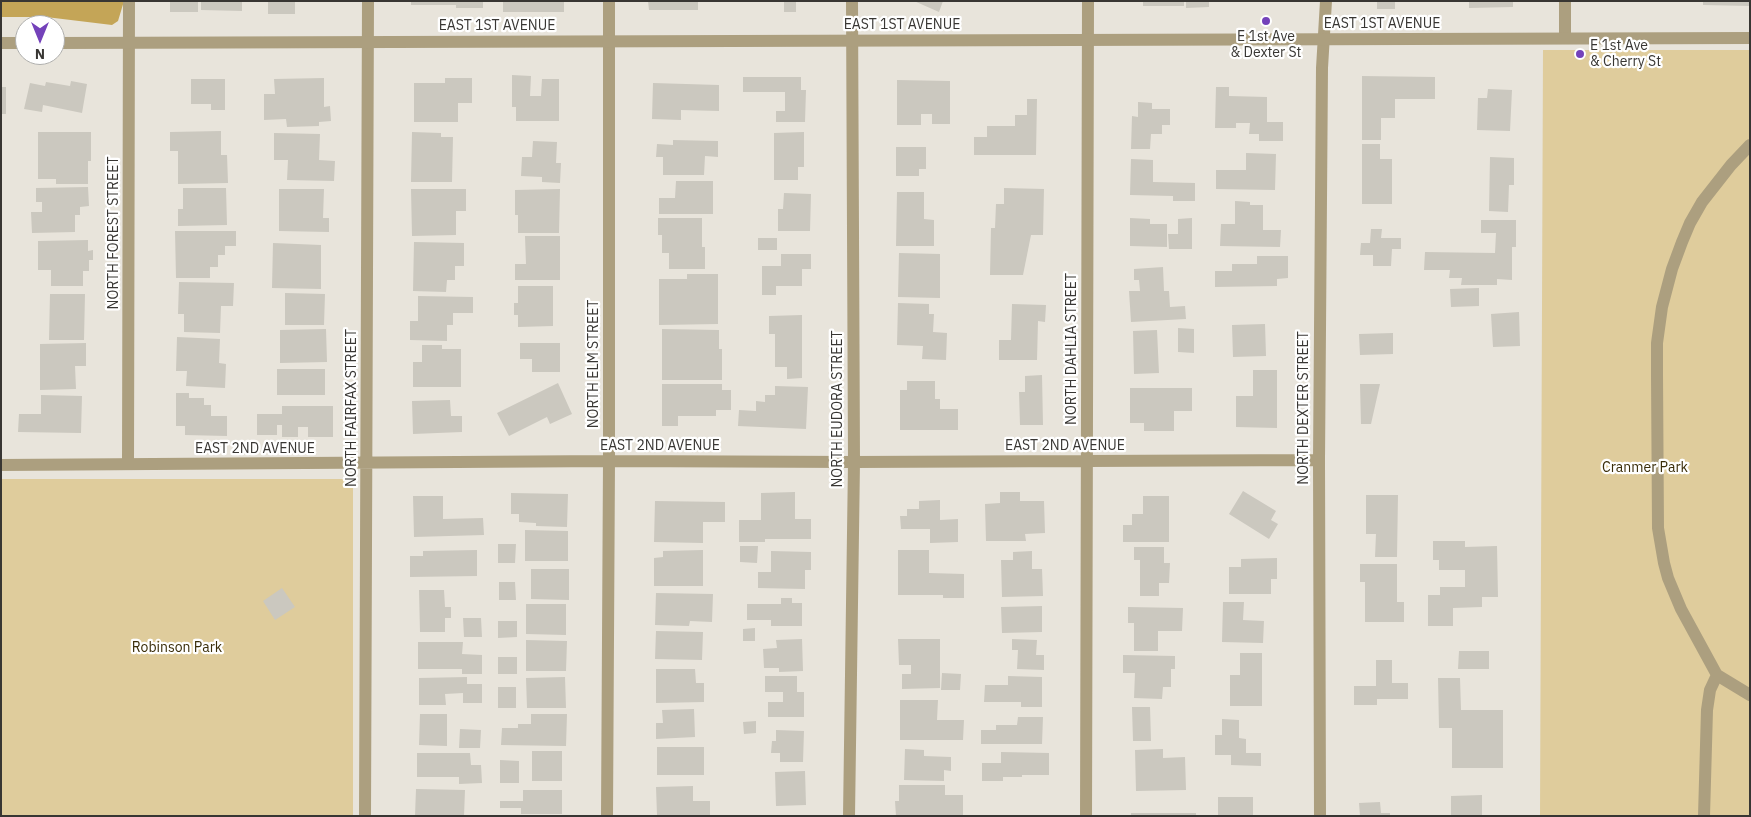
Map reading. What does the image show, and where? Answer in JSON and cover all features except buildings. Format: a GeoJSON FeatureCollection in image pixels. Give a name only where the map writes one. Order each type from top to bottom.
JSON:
{"type":"FeatureCollection","features":[{"type":"Feature","properties":{"kind":"street","name":"NORTH FOREST STREET"},"geometry":{"type":"LineString","coordinates":[[128,464],[129,1]]}},
{"type":"Feature","properties":{"kind":"street","name":"NORTH FAIRFAX STREET"},"geometry":{"type":"LineString","coordinates":[[365,816],[368,1]]}},
{"type":"Feature","properties":{"kind":"street","name":"NORTH ELM STREET"},"geometry":{"type":"LineString","coordinates":[[606,816],[609,460],[609,1]]}},
{"type":"Feature","properties":{"kind":"street","name":"NORTH EUDORA STREET"},"geometry":{"type":"LineString","coordinates":[[849,816],[854,462],[852,1]]}},
{"type":"Feature","properties":{"kind":"street","name":"NORTH DAHLIA STREET"},"geometry":{"type":"LineString","coordinates":[[1086,816],[1088,1]]}},
{"type":"Feature","properties":{"kind":"street","name":"NORTH DEXTER STREET"},"geometry":{"type":"LineString","coordinates":[[1320,816],[1319,460],[1322,88],[1326,1]]}},
{"type":"Feature","properties":{"kind":"street"},"geometry":{"type":"LineString","coordinates":[[1565,1],[1565,38]]}},
{"type":"Feature","properties":{"kind":"street","name":"EAST 1ST AVENUE"},"geometry":{"type":"LineString","coordinates":[[65,43],[1750,38]]}},
{"type":"Feature","properties":{"kind":"street"},"geometry":{"type":"LineString","coordinates":[[1,43],[15,43]]}},
{"type":"Feature","properties":{"kind":"street"},"geometry":{"type":"LineString","coordinates":[[1750,145],[1716,184],[1690,223],[1666,289],[1657,343],[1658,501],[1661,548],[1668,578],[1674,594],[1717,675],[1750,695]]}},
{"type":"Feature","properties":{"kind":"street","name":"EAST 2ND AVENUE"},"geometry":{"type":"LineString","coordinates":[[1,464],[609,460],[854,462],[1319,460]]}},
{"type":"Feature","properties":{"kind":"street"},"geometry":{"type":"LineString","coordinates":[[1704,816],[1706,719],[1710,690],[1717,675]]}},
{"type":"Feature","properties":{"kind":"green space","name":"Cranmer Park"},"geometry":{"type":"Polygon","coordinates":[[[1543,50],[1750,50],[1750,816],[1540,816],[1543,50]]]}},
{"type":"Feature","properties":{"kind":"green space","name":"Robinson Park"},"geometry":{"type":"Polygon","coordinates":[[[1,479],[343,479],[353,488],[353,816],[1,816],[1,479]]]}},
{"type":"Feature","properties":{"kind":"shaded area"},"geometry":{"type":"Polygon","coordinates":[[[1,1],[124,1],[118,21],[112,25],[65,19],[65,15],[15,15],[15,17],[1,17],[1,1]]]}},
{"type":"Feature","properties":{"kind":"place","name":"E 1st Ave & Dexter St"},"geometry":{"type":"Point","coordinates":[1266,21]}},
{"type":"Feature","properties":{"kind":"place","name":"E 1st Ave & Cherry St"},"geometry":{"type":"Point","coordinates":[1580,54]}}]}
